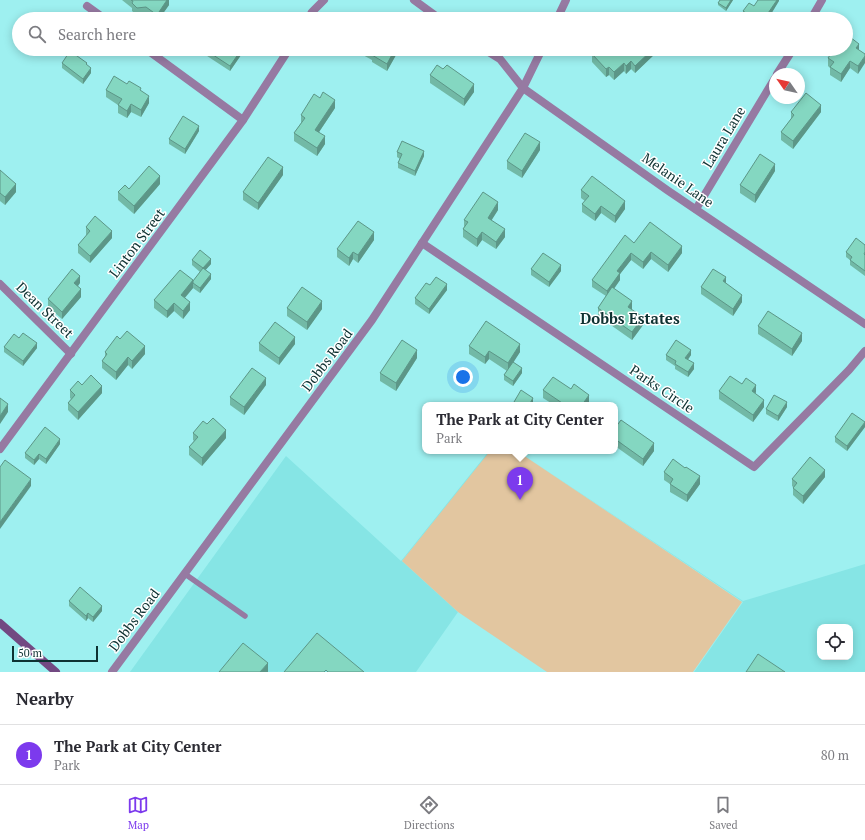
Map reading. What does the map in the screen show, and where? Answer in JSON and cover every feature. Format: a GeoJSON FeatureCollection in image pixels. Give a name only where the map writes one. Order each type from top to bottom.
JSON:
{"type":"FeatureCollection","features":[{"type":"Feature","properties":{"kind":"main road"},"geometry":{"type":"LineString","coordinates":[[0,623],[56,672]]}},
{"type":"Feature","properties":{"kind":"street"},"geometry":{"type":"LineString","coordinates":[[314,12],[324,0]]}},
{"type":"Feature","properties":{"kind":"street"},"geometry":{"type":"LineString","coordinates":[[414,0],[430,12]]}},
{"type":"Feature","properties":{"kind":"street"},"geometry":{"type":"LineString","coordinates":[[560,12],[566,0]]}},
{"type":"Feature","properties":{"kind":"street"},"geometry":{"type":"LineString","coordinates":[[815,12],[822,0]]}},
{"type":"Feature","properties":{"kind":"street"},"geometry":{"type":"LineString","coordinates":[[87,6],[95,12]]}},
{"type":"Feature","properties":{"kind":"street"},"geometry":{"type":"LineString","coordinates":[[156,56],[244,120]]}},
{"type":"Feature","properties":{"kind":"street","name":"Linton Street"},"geometry":{"type":"LineString","coordinates":[[0,450],[244,120],[285,56]]}},
{"type":"Feature","properties":{"kind":"street","name":"Melanie Lane"},"geometry":{"type":"LineString","coordinates":[[495,56],[500,59],[523,88],[696,209],[865,324]]}},
{"type":"Feature","properties":{"kind":"street","name":"Dobbs Road"},"geometry":{"type":"LineString","coordinates":[[112,672],[372,320],[523,88],[539,56]]}},
{"type":"Feature","properties":{"kind":"street"},"geometry":{"type":"LineString","coordinates":[[781,68],[788,56]]}},
{"type":"Feature","properties":{"kind":"street","name":"Laura Lane"},"geometry":{"type":"LineString","coordinates":[[696,209],[769,88]]}},
{"type":"Feature","properties":{"kind":"street","name":"Parks Circle"},"geometry":{"type":"LineString","coordinates":[[422,243],[754,467],[849,370],[865,351]]}},
{"type":"Feature","properties":{"kind":"street","name":"Dean Street"},"geometry":{"type":"LineString","coordinates":[[0,284],[71,354]]}},
{"type":"Feature","properties":{"kind":"lane"},"geometry":{"type":"LineString","coordinates":[[185,574],[245,616]]}},
{"type":"Feature","properties":{"kind":"shaded area"},"geometry":{"type":"Polygon","coordinates":[[[487,454],[489,454],[402,561],[458,612],[416,672],[130,672],[286,456],[401,561],[487,454]]]}},
{"type":"Feature","properties":{"kind":"shaded area"},"geometry":{"type":"Polygon","coordinates":[[[488,454],[521,454],[742,602],[693,672],[547,672],[458,612],[402,561],[488,454]]]}},
{"type":"Feature","properties":{"kind":"shaded area"},"geometry":{"type":"Polygon","coordinates":[[[521,454],[743,601],[865,564],[865,672],[694,672],[743,602],[521,454]]]}},
{"type":"Feature","properties":{"kind":"building"},"geometry":{"type":"Polygon","coordinates":[[[131,0],[167,0],[159,12],[153,12],[146,7],[137,8],[132,3],[133,1],[131,0]]]}},
{"type":"Feature","properties":{"kind":"building"},"geometry":{"type":"Polygon","coordinates":[[[720,0],[731,0],[726,8],[718,3],[720,0]]]}},
{"type":"Feature","properties":{"kind":"building"},"geometry":{"type":"Polygon","coordinates":[[[758,0],[777,0],[769,12],[743,11],[749,3],[754,6],[758,0]]]}},
{"type":"Feature","properties":{"kind":"building"},"geometry":{"type":"Polygon","coordinates":[[[853,39],[859,44],[856,48],[865,54],[858,66],[850,61],[841,74],[830,67],[834,62],[828,58],[829,56],[853,56],[853,39]]]}},
{"type":"Feature","properties":{"kind":"building"},"geometry":{"type":"Polygon","coordinates":[[[67,56],[77,56],[91,68],[83,79],[62,63],[67,56]]]}},
{"type":"Feature","properties":{"kind":"building"},"geometry":{"type":"Polygon","coordinates":[[[215,56],[237,56],[230,66],[215,56]]]}},
{"type":"Feature","properties":{"kind":"building"},"geometry":{"type":"Polygon","coordinates":[[[374,56],[391,56],[387,64],[374,56]]]}},
{"type":"Feature","properties":{"kind":"building"},"geometry":{"type":"Polygon","coordinates":[[[594,56],[646,56],[635,66],[631,61],[626,66],[624,63],[614,72],[609,67],[606,69],[594,56]]]}},
{"type":"Feature","properties":{"kind":"building"},"geometry":{"type":"Polygon","coordinates":[[[437,65],[443,69],[447,65],[474,84],[464,99],[430,75],[437,65]]]}},
{"type":"Feature","properties":{"kind":"building"},"geometry":{"type":"Polygon","coordinates":[[[114,76],[127,84],[129,81],[141,88],[140,90],[149,96],[141,110],[131,104],[127,111],[118,105],[122,99],[106,90],[114,76]]]}},
{"type":"Feature","properties":{"kind":"building"},"geometry":{"type":"Polygon","coordinates":[[[323,92],[335,100],[315,130],[325,136],[317,148],[294,133],[305,118],[301,115],[314,94],[320,98],[323,92]]]}},
{"type":"Feature","properties":{"kind":"building"},"geometry":{"type":"Polygon","coordinates":[[[806,93],[821,105],[793,141],[781,132],[794,115],[791,112],[797,104],[805,104],[806,93]]]}},
{"type":"Feature","properties":{"kind":"building"},"geometry":{"type":"Polygon","coordinates":[[[183,116],[199,126],[185,149],[169,139],[183,116]]]}},
{"type":"Feature","properties":{"kind":"building"},"geometry":{"type":"Polygon","coordinates":[[[525,133],[540,142],[522,171],[507,161],[525,133]]]}},
{"type":"Feature","properties":{"kind":"building"},"geometry":{"type":"Polygon","coordinates":[[[402,141],[424,151],[415,171],[398,163],[402,154],[397,152],[402,141]]]}},
{"type":"Feature","properties":{"kind":"building"},"geometry":{"type":"Polygon","coordinates":[[[760,154],[775,164],[755,195],[740,185],[760,154]]]}},
{"type":"Feature","properties":{"kind":"building"},"geometry":{"type":"Polygon","coordinates":[[[268,157],[283,167],[258,203],[243,192],[268,157]]]}},
{"type":"Feature","properties":{"kind":"building"},"geometry":{"type":"Polygon","coordinates":[[[149,166],[160,176],[134,206],[118,192],[125,185],[129,189],[149,166]]]}},
{"type":"Feature","properties":{"kind":"building"},"geometry":{"type":"Polygon","coordinates":[[[0,170],[16,184],[5,197],[0,193],[0,170]]]}},
{"type":"Feature","properties":{"kind":"building"},"geometry":{"type":"Polygon","coordinates":[[[592,176],[625,201],[615,216],[601,206],[595,214],[582,204],[589,196],[581,190],[592,176]]]}},
{"type":"Feature","properties":{"kind":"building"},"geometry":{"type":"Polygon","coordinates":[[[483,192],[498,202],[488,218],[505,229],[496,242],[482,232],[477,239],[463,229],[468,222],[464,220],[483,192]]]}},
{"type":"Feature","properties":{"kind":"building"},"geometry":{"type":"Polygon","coordinates":[[[95,216],[112,231],[90,256],[78,245],[90,231],[86,227],[95,216]]]}},
{"type":"Feature","properties":{"kind":"building"},"geometry":{"type":"Polygon","coordinates":[[[358,221],[374,232],[358,255],[353,252],[349,258],[337,249],[358,221]]]}},
{"type":"Feature","properties":{"kind":"building"},"geometry":{"type":"Polygon","coordinates":[[[650,222],[682,246],[668,265],[651,252],[643,262],[631,253],[617,271],[620,273],[607,291],[592,280],[625,235],[634,243],[650,222]]]}},
{"type":"Feature","properties":{"kind":"building"},"geometry":{"type":"Polygon","coordinates":[[[856,238],[865,245],[865,271],[850,260],[852,257],[846,252],[856,238]]]}},
{"type":"Feature","properties":{"kind":"building"},"geometry":{"type":"Polygon","coordinates":[[[200,250],[211,259],[203,268],[192,260],[200,250]]]}},
{"type":"Feature","properties":{"kind":"building"},"geometry":{"type":"Polygon","coordinates":[[[543,253],[561,265],[549,282],[531,269],[543,253]]]}},
{"type":"Feature","properties":{"kind":"building"},"geometry":{"type":"Polygon","coordinates":[[[203,268],[211,274],[200,288],[193,283],[193,281],[203,268]]]}},
{"type":"Feature","properties":{"kind":"building"},"geometry":{"type":"Polygon","coordinates":[[[72,269],[80,276],[74,283],[81,289],[62,312],[48,299],[72,269]]]}},
{"type":"Feature","properties":{"kind":"building"},"geometry":{"type":"Polygon","coordinates":[[[713,269],[726,277],[723,281],[742,295],[733,309],[701,287],[713,269]]]}},
{"type":"Feature","properties":{"kind":"building"},"geometry":{"type":"Polygon","coordinates":[[[180,270],[193,280],[181,295],[190,302],[183,311],[174,303],[167,311],[154,300],[180,270]]]}},
{"type":"Feature","properties":{"kind":"building"},"geometry":{"type":"Polygon","coordinates":[[[436,277],[447,284],[429,309],[415,298],[426,283],[430,285],[436,277]]]}},
{"type":"Feature","properties":{"kind":"building"},"geometry":{"type":"Polygon","coordinates":[[[302,287],[322,301],[307,322],[287,308],[302,287]]]}},
{"type":"Feature","properties":{"kind":"building"},"geometry":{"type":"Polygon","coordinates":[[[612,287],[632,301],[628,307],[643,317],[632,332],[598,308],[612,287]]]}},
{"type":"Feature","properties":{"kind":"building"},"geometry":{"type":"Polygon","coordinates":[[[768,311],[802,333],[792,349],[758,326],[768,311]]]}},
{"type":"Feature","properties":{"kind":"building"},"geometry":{"type":"Polygon","coordinates":[[[486,321],[520,344],[508,363],[489,351],[485,357],[469,346],[486,321]]]}},
{"type":"Feature","properties":{"kind":"building"},"geometry":{"type":"Polygon","coordinates":[[[275,322],[295,337],[279,358],[259,343],[275,322]]]}},
{"type":"Feature","properties":{"kind":"building"},"geometry":{"type":"Polygon","coordinates":[[[127,331],[145,346],[132,361],[128,357],[116,372],[102,361],[107,354],[105,352],[117,336],[120,339],[127,331]]]}},
{"type":"Feature","properties":{"kind":"building"},"geometry":{"type":"Polygon","coordinates":[[[23,333],[37,343],[23,361],[4,347],[14,334],[19,338],[23,333]]]}},
{"type":"Feature","properties":{"kind":"building"},"geometry":{"type":"Polygon","coordinates":[[[402,340],[417,350],[396,383],[380,373],[402,340]]]}},
{"type":"Feature","properties":{"kind":"building"},"geometry":{"type":"Polygon","coordinates":[[[676,340],[691,350],[685,358],[694,363],[688,372],[675,364],[676,361],[666,355],[676,340]]]}},
{"type":"Feature","properties":{"kind":"building"},"geometry":{"type":"Polygon","coordinates":[[[513,362],[522,368],[513,381],[504,375],[513,362]]]}},
{"type":"Feature","properties":{"kind":"building"},"geometry":{"type":"Polygon","coordinates":[[[252,368],[266,378],[244,407],[230,397],[252,368]]]}},
{"type":"Feature","properties":{"kind":"building"},"geometry":{"type":"Polygon","coordinates":[[[91,375],[102,386],[78,412],[68,403],[75,395],[70,390],[78,381],[82,385],[91,375]]]}},
{"type":"Feature","properties":{"kind":"building"},"geometry":{"type":"Polygon","coordinates":[[[730,376],[742,384],[746,378],[756,385],[752,391],[764,400],[753,415],[719,391],[730,376]]]}},
{"type":"Feature","properties":{"kind":"building"},"geometry":{"type":"Polygon","coordinates":[[[553,377],[571,389],[574,384],[589,395],[584,402],[561,402],[543,390],[553,377]]]}},
{"type":"Feature","properties":{"kind":"building"},"geometry":{"type":"Polygon","coordinates":[[[521,390],[533,398],[531,402],[514,402],[521,390]]]}},
{"type":"Feature","properties":{"kind":"building"},"geometry":{"type":"Polygon","coordinates":[[[774,395],[787,402],[778,416],[766,409],[774,395]]]}},
{"type":"Feature","properties":{"kind":"building"},"geometry":{"type":"Polygon","coordinates":[[[0,398],[8,404],[0,416],[0,398]]]}},
{"type":"Feature","properties":{"kind":"building"},"geometry":{"type":"Polygon","coordinates":[[[852,413],[865,422],[847,446],[835,437],[852,413]]]}},
{"type":"Feature","properties":{"kind":"building"},"geometry":{"type":"Polygon","coordinates":[[[213,418],[226,430],[202,458],[189,447],[198,437],[193,433],[203,421],[207,424],[213,418]]]}},
{"type":"Feature","properties":{"kind":"building"},"geometry":{"type":"Polygon","coordinates":[[[621,420],[654,443],[643,459],[618,441],[618,424],[621,420]]]}},
{"type":"Feature","properties":{"kind":"building"},"geometry":{"type":"Polygon","coordinates":[[[45,427],[60,439],[46,459],[39,454],[34,460],[25,453],[45,427]]]}},
{"type":"Feature","properties":{"kind":"building"},"geometry":{"type":"Polygon","coordinates":[[[810,457],[825,470],[803,496],[793,488],[797,483],[792,479],[810,457]]]}},
{"type":"Feature","properties":{"kind":"building"},"geometry":{"type":"Polygon","coordinates":[[[673,459],[685,468],[686,467],[700,476],[687,495],[670,484],[673,479],[664,472],[673,459]]]}},
{"type":"Feature","properties":{"kind":"building"},"geometry":{"type":"Polygon","coordinates":[[[5,460],[31,479],[0,522],[0,467],[5,460]]]}},
{"type":"Feature","properties":{"kind":"building"},"geometry":{"type":"Polygon","coordinates":[[[80,587],[102,606],[93,617],[88,613],[86,616],[69,601],[80,587]]]}},
{"type":"Feature","properties":{"kind":"building"},"geometry":{"type":"Polygon","coordinates":[[[317,633],[364,672],[328,672],[326,670],[324,672],[284,672],[317,633]]]}},
{"type":"Feature","properties":{"kind":"building"},"geometry":{"type":"Polygon","coordinates":[[[243,643],[268,663],[260,672],[219,672],[243,643]]]}},
{"type":"Feature","properties":{"kind":"building"},"geometry":{"type":"Polygon","coordinates":[[[758,654],[785,672],[746,672],[758,654]]]}},
{"type":"Feature","properties":{"kind":"place","name":"The Park at City Center"},"geometry":{"type":"Point","coordinates":[520,500]}},
{"type":"Feature","properties":{"kind":"district","name":"Dobbs Estates"},"geometry":{"type":"Point","coordinates":[630,319]}}]}
